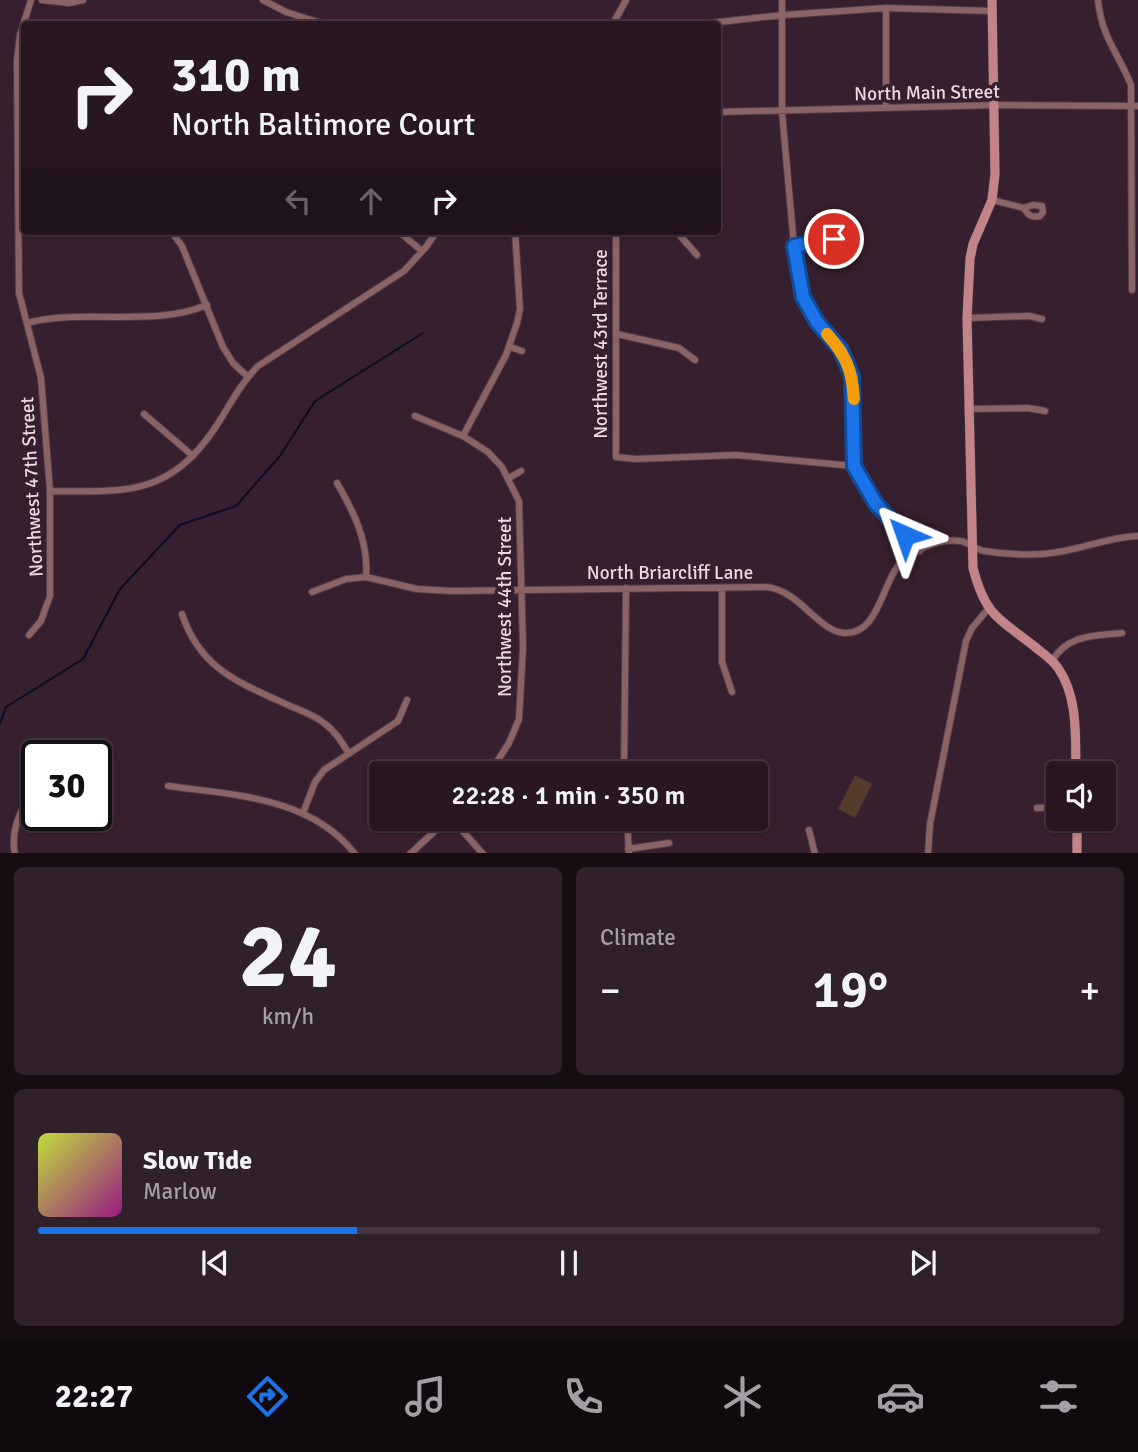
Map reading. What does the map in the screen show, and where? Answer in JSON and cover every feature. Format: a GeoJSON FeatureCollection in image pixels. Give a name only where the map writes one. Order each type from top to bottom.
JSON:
{"type":"FeatureCollection","features":[{"type":"Feature","properties":{"kind":"main road"},"geometry":{"type":"LineString","coordinates":[[992,0],[995,174],[992,200],[973,244],[970,259],[967,318],[972,546],[979,593],[988,609],[1052,661],[1068,685],[1074,715],[1076,761]]}},
{"type":"Feature","properties":{"kind":"main road"},"geometry":{"type":"LineString","coordinates":[[1077,831],[1077,853]]}},
{"type":"Feature","properties":{"kind":"street","name":"Northwest 47th Street"},"geometry":{"type":"LineString","coordinates":[[24,21],[31,0]]}},
{"type":"Feature","properties":{"kind":"street"},"geometry":{"type":"LineString","coordinates":[[42,0],[69,3],[83,0]]}},
{"type":"Feature","properties":{"kind":"street"},"geometry":{"type":"LineString","coordinates":[[263,0],[286,12],[314,21]]}},
{"type":"Feature","properties":{"kind":"street"},"geometry":{"type":"LineString","coordinates":[[615,21],[626,0]]}},
{"type":"Feature","properties":{"kind":"street"},"geometry":{"type":"LineString","coordinates":[[782,0],[782,112],[794,246],[803,297],[817,322],[841,350],[852,376],[854,466],[876,504],[920,551]]}},
{"type":"Feature","properties":{"kind":"street"},"geometry":{"type":"LineString","coordinates":[[1098,0],[1104,33],[1123,65],[1131,86],[1134,106],[1132,290]]}},
{"type":"Feature","properties":{"kind":"street"},"geometry":{"type":"LineString","coordinates":[[886,8],[886,107]]}},
{"type":"Feature","properties":{"kind":"street"},"geometry":{"type":"LineString","coordinates":[[721,22],[886,8],[992,11]]}},
{"type":"Feature","properties":{"kind":"street","name":"Northwest 47th Street"},"geometry":{"type":"LineString","coordinates":[[21,33],[18,46],[21,125],[19,293],[41,378],[50,491],[50,596],[45,613],[29,635]]}},
{"type":"Feature","properties":{"kind":"street","name":"North Main Street"},"geometry":{"type":"LineString","coordinates":[[721,112],[995,105],[1134,106]]}},
{"type":"Feature","properties":{"kind":"street"},"geometry":{"type":"LineString","coordinates":[[992,200],[1024,208]]}},
{"type":"Feature","properties":{"kind":"street"},"geometry":{"type":"LineString","coordinates":[[174,235],[182,246],[227,355],[247,376]]}},
{"type":"Feature","properties":{"kind":"street"},"geometry":{"type":"LineString","coordinates":[[403,235],[422,251]]}},
{"type":"Feature","properties":{"kind":"street"},"geometry":{"type":"LineString","coordinates":[[50,491],[141,488],[174,474],[213,431],[247,376],[296,339],[404,271],[434,235]]}},
{"type":"Feature","properties":{"kind":"street"},"geometry":{"type":"LineString","coordinates":[[463,436],[510,347],[520,309],[514,235]]}},
{"type":"Feature","properties":{"kind":"street","name":"Northwest 43rd Terrace"},"geometry":{"type":"LineString","coordinates":[[616,235],[616,457],[636,459],[736,455],[854,466]]}},
{"type":"Feature","properties":{"kind":"street"},"geometry":{"type":"LineString","coordinates":[[680,235],[697,255]]}},
{"type":"Feature","properties":{"kind":"street"},"geometry":{"type":"LineString","coordinates":[[794,246],[854,236]]}},
{"type":"Feature","properties":{"kind":"street"},"geometry":{"type":"LineString","coordinates":[[27,323],[66,317],[159,315],[192,311],[207,305]]}},
{"type":"Feature","properties":{"kind":"street"},"geometry":{"type":"LineString","coordinates":[[967,318],[1029,316],[1042,319]]}},
{"type":"Feature","properties":{"kind":"street"},"geometry":{"type":"LineString","coordinates":[[617,334],[679,348],[695,360]]}},
{"type":"Feature","properties":{"kind":"street"},"geometry":{"type":"LineString","coordinates":[[510,347],[522,351]]}},
{"type":"Feature","properties":{"kind":"street"},"geometry":{"type":"LineString","coordinates":[[969,409],[1028,408],[1045,411]]}},
{"type":"Feature","properties":{"kind":"street"},"geometry":{"type":"LineString","coordinates":[[144,414],[193,456]]}},
{"type":"Feature","properties":{"kind":"street","name":"Northwest 44th Street"},"geometry":{"type":"LineString","coordinates":[[415,416],[463,436],[488,452],[509,478],[519,501],[523,657],[519,719],[497,761]]}},
{"type":"Feature","properties":{"kind":"street"},"geometry":{"type":"LineString","coordinates":[[509,478],[521,471]]}},
{"type":"Feature","properties":{"kind":"street"},"geometry":{"type":"LineString","coordinates":[[337,483],[353,510],[363,542],[367,559],[366,577]]}},
{"type":"Feature","properties":{"kind":"street","name":"North Briarcliff Lane"},"geometry":{"type":"LineString","coordinates":[[312,592],[346,579],[366,577],[435,591],[779,589],[800,602],[830,629],[844,633],[861,629],[871,619],[897,567],[908,556],[933,544],[959,540],[983,551],[1044,554],[1111,539],[1138,536]]}},
{"type":"Feature","properties":{"kind":"street"},"geometry":{"type":"LineString","coordinates":[[624,761],[626,588]]}},
{"type":"Feature","properties":{"kind":"street"},"geometry":{"type":"LineString","coordinates":[[722,588],[722,662],[732,692]]}},
{"type":"Feature","properties":{"kind":"street"},"geometry":{"type":"LineString","coordinates":[[929,853],[930,824],[966,641],[972,628],[988,609]]}},
{"type":"Feature","properties":{"kind":"street"},"geometry":{"type":"LineString","coordinates":[[182,614],[192,639],[212,664],[230,677],[317,718],[336,733],[348,752]]}},
{"type":"Feature","properties":{"kind":"street"},"geometry":{"type":"LineString","coordinates":[[1052,661],[1062,648],[1079,638],[1122,633]]}},
{"type":"Feature","properties":{"kind":"street"},"geometry":{"type":"LineString","coordinates":[[303,813],[317,778],[332,763],[398,721],[407,700]]}},
{"type":"Feature","properties":{"kind":"street"},"geometry":{"type":"LineString","coordinates":[[168,786],[259,799],[303,813],[324,823],[355,853]]}},
{"type":"Feature","properties":{"kind":"street"},"geometry":{"type":"LineString","coordinates":[[1037,808],[1046,808]]}},
{"type":"Feature","properties":{"kind":"street"},"geometry":{"type":"LineString","coordinates":[[15,853],[12,840],[21,814]]}},
{"type":"Feature","properties":{"kind":"street"},"geometry":{"type":"LineString","coordinates":[[809,830],[814,853]]}},
{"type":"Feature","properties":{"kind":"street"},"geometry":{"type":"LineString","coordinates":[[410,853],[436,831]]}},
{"type":"Feature","properties":{"kind":"street"},"geometry":{"type":"LineString","coordinates":[[462,831],[483,853]]}},
{"type":"Feature","properties":{"kind":"street"},"geometry":{"type":"LineString","coordinates":[[628,831],[629,851],[669,843]]}},
{"type":"Feature","properties":{"kind":"shaded area"},"geometry":{"type":"Polygon","coordinates":[[[855,775],[872,784],[855,818],[838,809],[855,775]]]}},
{"type":"Feature","properties":{"kind":"waterway"},"geometry":{"type":"LineString","coordinates":[[0,724],[6,707],[83,659],[120,589],[180,525],[236,506],[280,456],[315,401],[423,333]]}},
{"type":"Feature","properties":{"kind":"slow traffic"},"geometry":{"type":"LineString","coordinates":[[827,334],[841,350],[851,370],[854,399]]}},
{"type":"Feature","properties":{"kind":"route"},"geometry":{"type":"LineString","coordinates":[[834,239],[794,246],[803,297],[817,322],[841,350],[851,370],[854,466],[876,504],[905,535]]}}]}
